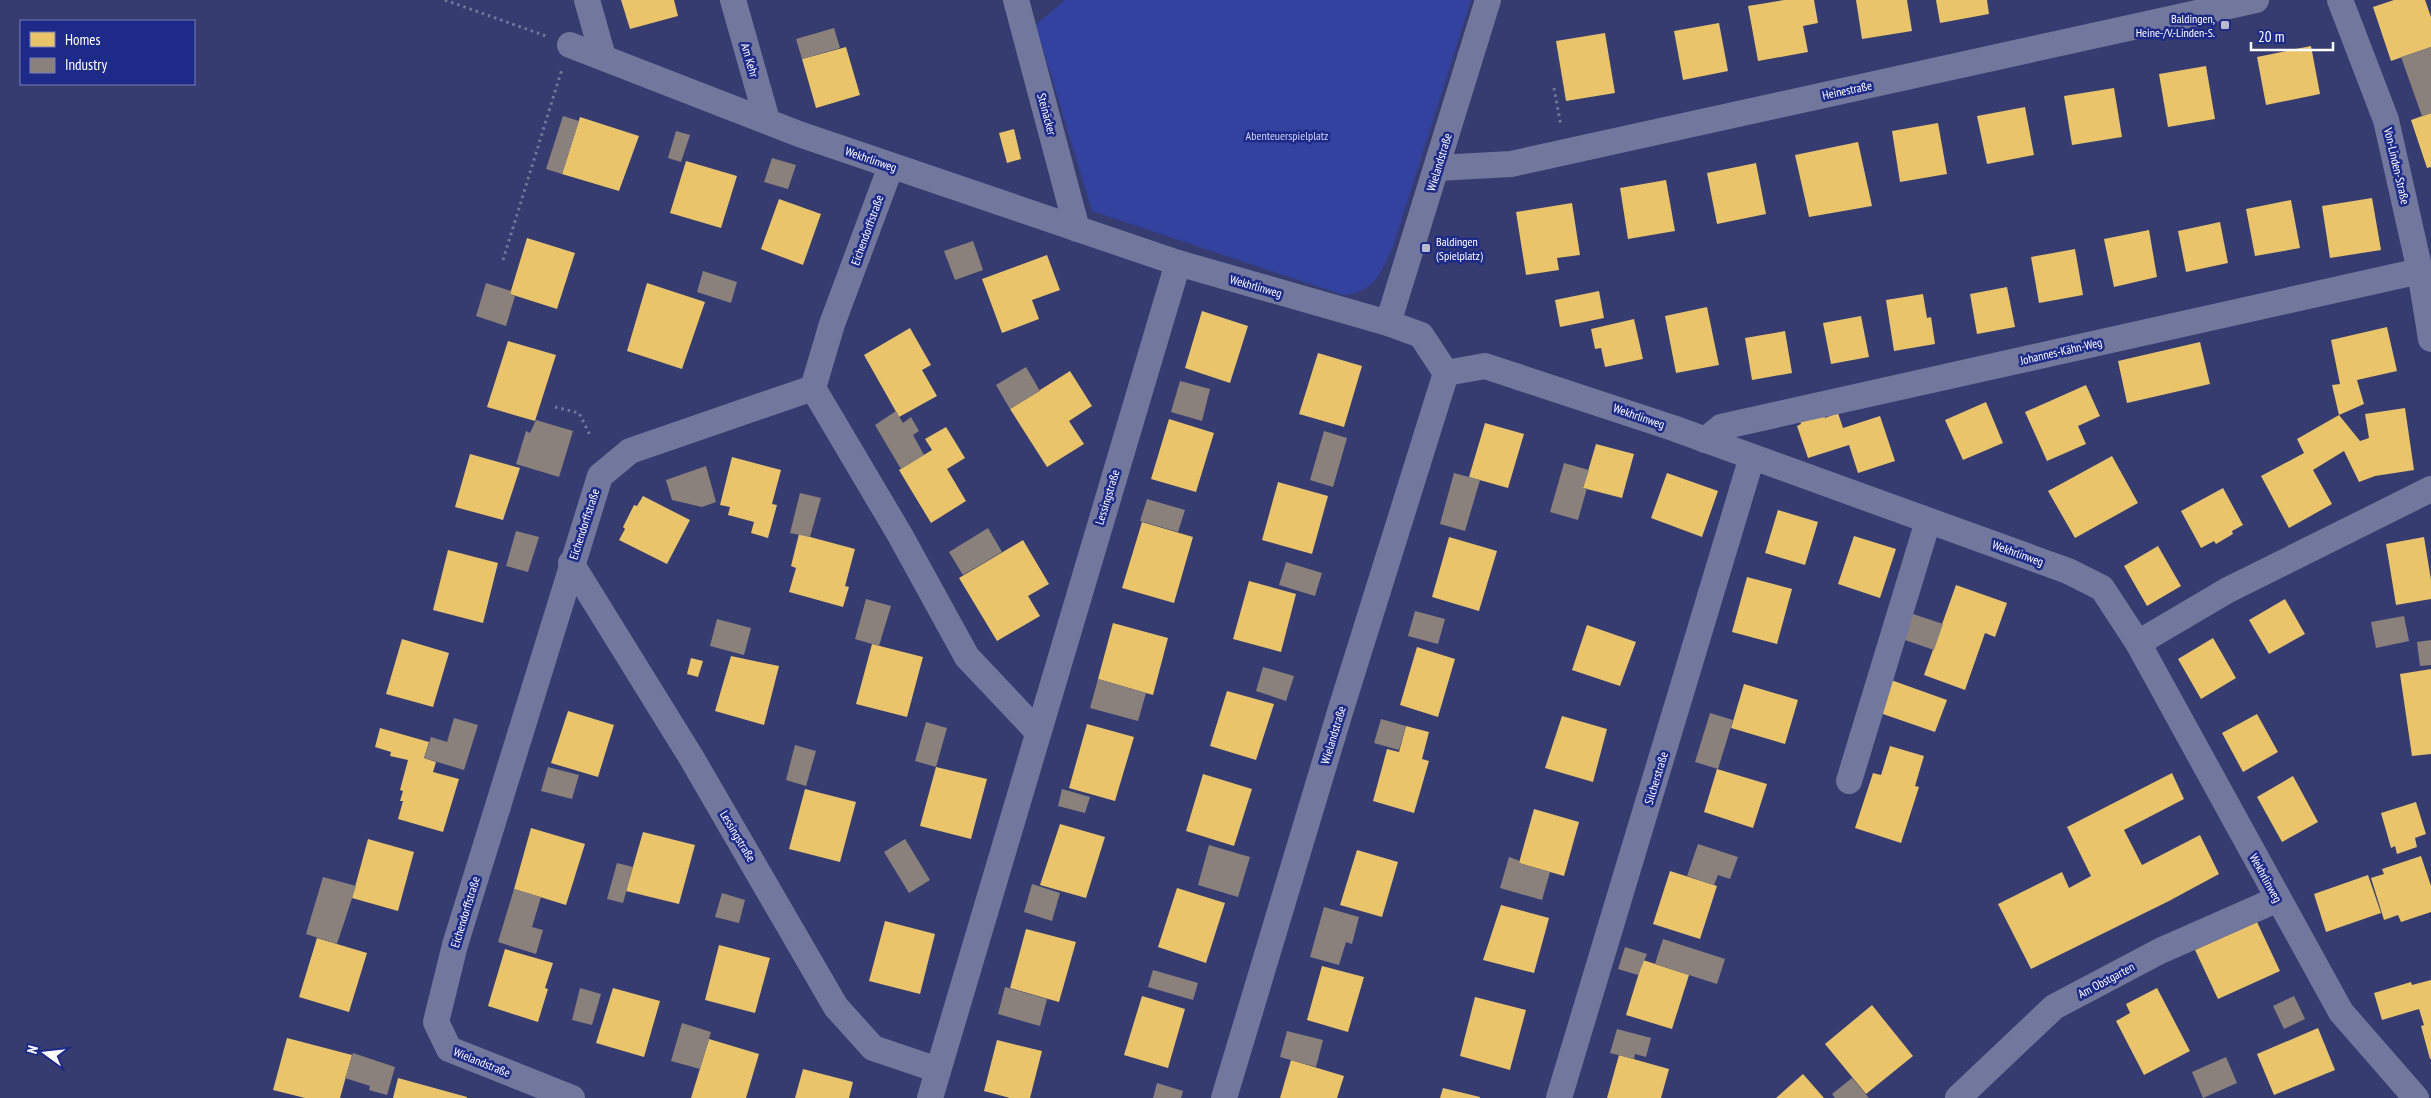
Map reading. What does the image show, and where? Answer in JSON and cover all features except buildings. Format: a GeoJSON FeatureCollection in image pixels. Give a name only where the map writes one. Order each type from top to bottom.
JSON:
{"type":"FeatureCollection","features":[{"type":"Feature","properties":{"kind":"street"},"geometry":{"type":"LineString","coordinates":[[587,0],[602,57]]}},
{"type":"Feature","properties":{"kind":"street","name":"Am Kehr"},"geometry":{"type":"LineString","coordinates":[[733,0],[767,120]]}},
{"type":"Feature","properties":{"kind":"street","name":"Steinäcker"},"geometry":{"type":"LineString","coordinates":[[1016,0],[1077,229]]}},
{"type":"Feature","properties":{"kind":"street","name":"Wielandstraße"},"geometry":{"type":"LineString","coordinates":[[1388,323],[1488,0]]}},
{"type":"Feature","properties":{"kind":"street","name":"Heinestraße"},"geometry":{"type":"LineString","coordinates":[[1437,168],[1511,164],[2256,0]]}},
{"type":"Feature","properties":{"kind":"street","name":"Von-Linden-Straße"},"geometry":{"type":"LineString","coordinates":[[2340,0],[2386,120],[2420,271],[2431,339]]}},
{"type":"Feature","properties":{"kind":"street","name":"Wekhrlinweg"},"geometry":{"type":"LineString","coordinates":[[570,45],[891,166],[1178,264],[1388,323],[1421,335],[1446,373],[1485,366],[1705,440],[2068,571],[2102,588],[2138,643],[2341,1012],[2416,1098]]}},
{"type":"Feature","properties":{"kind":"street","name":"Eichendorffstraße"},"geometry":{"type":"LineString","coordinates":[[450,963],[571,564],[600,476],[630,451],[813,388],[832,324],[891,166]]}},
{"type":"Feature","properties":{"kind":"street","name":"Lessingstraße"},"geometry":{"type":"LineString","coordinates":[[930,1098],[1037,731],[1178,264]]}},
{"type":"Feature","properties":{"kind":"street","name":"Johannes-Kähn-Weg"},"geometry":{"type":"LineString","coordinates":[[1705,440],[1721,427],[2420,271]]}},
{"type":"Feature","properties":{"kind":"street","name":"Wielandstraße"},"geometry":{"type":"LineString","coordinates":[[1224,1098],[1334,730],[1446,373]]}},
{"type":"Feature","properties":{"kind":"street"},"geometry":{"type":"LineString","coordinates":[[813,388],[900,535],[967,657],[1037,731]]}},
{"type":"Feature","properties":{"kind":"street","name":"Silcherstraße"},"geometry":{"type":"LineString","coordinates":[[1559,1098],[1752,457]]}},
{"type":"Feature","properties":{"kind":"street"},"geometry":{"type":"LineString","coordinates":[[2138,643],[2228,590],[2431,489]]}},
{"type":"Feature","properties":{"kind":"street"},"geometry":{"type":"LineString","coordinates":[[1849,781],[1928,521]]}},
{"type":"Feature","properties":{"kind":"street","name":"Lessingstraße"},"geometry":{"type":"LineString","coordinates":[[571,564],[692,757],[836,1006],[873,1048],[938,1070]]}},
{"type":"Feature","properties":{"kind":"street","name":"Am Obstgarten"},"geometry":{"type":"LineString","coordinates":[[1967,1095],[2054,1007],[2160,951],[2278,899]]}},
{"type":"Feature","properties":{"kind":"street","name":"Wielandstraße"},"geometry":{"type":"LineString","coordinates":[[450,963],[436,1022],[449,1049],[572,1098]]}},
{"type":"Feature","properties":{"kind":"path"},"geometry":{"type":"LineString","coordinates":[[445,0],[570,45],[503,260]]}},
{"type":"Feature","properties":{"kind":"path"},"geometry":{"type":"LineString","coordinates":[[555,408],[579,413],[591,437]]}},
{"type":"Feature","properties":{"kind":"green space","name":"Abenteuerspielplatz"},"geometry":{"type":"Polygon","coordinates":[[[1065,0],[1471,0],[1392,250],[1374,281],[1362,290],[1343,295],[1092,211],[1036,25],[1065,0]]]}},
{"type":"Feature","properties":{"kind":"place","name":"Baldingen, Heine-/V.-Linden-S."},"geometry":{"type":"Point","coordinates":[2225,25]}},
{"type":"Feature","properties":{"kind":"place","name":"Baldingen (Spielplatz)"},"geometry":{"type":"Point","coordinates":[1426,248]}}]}
